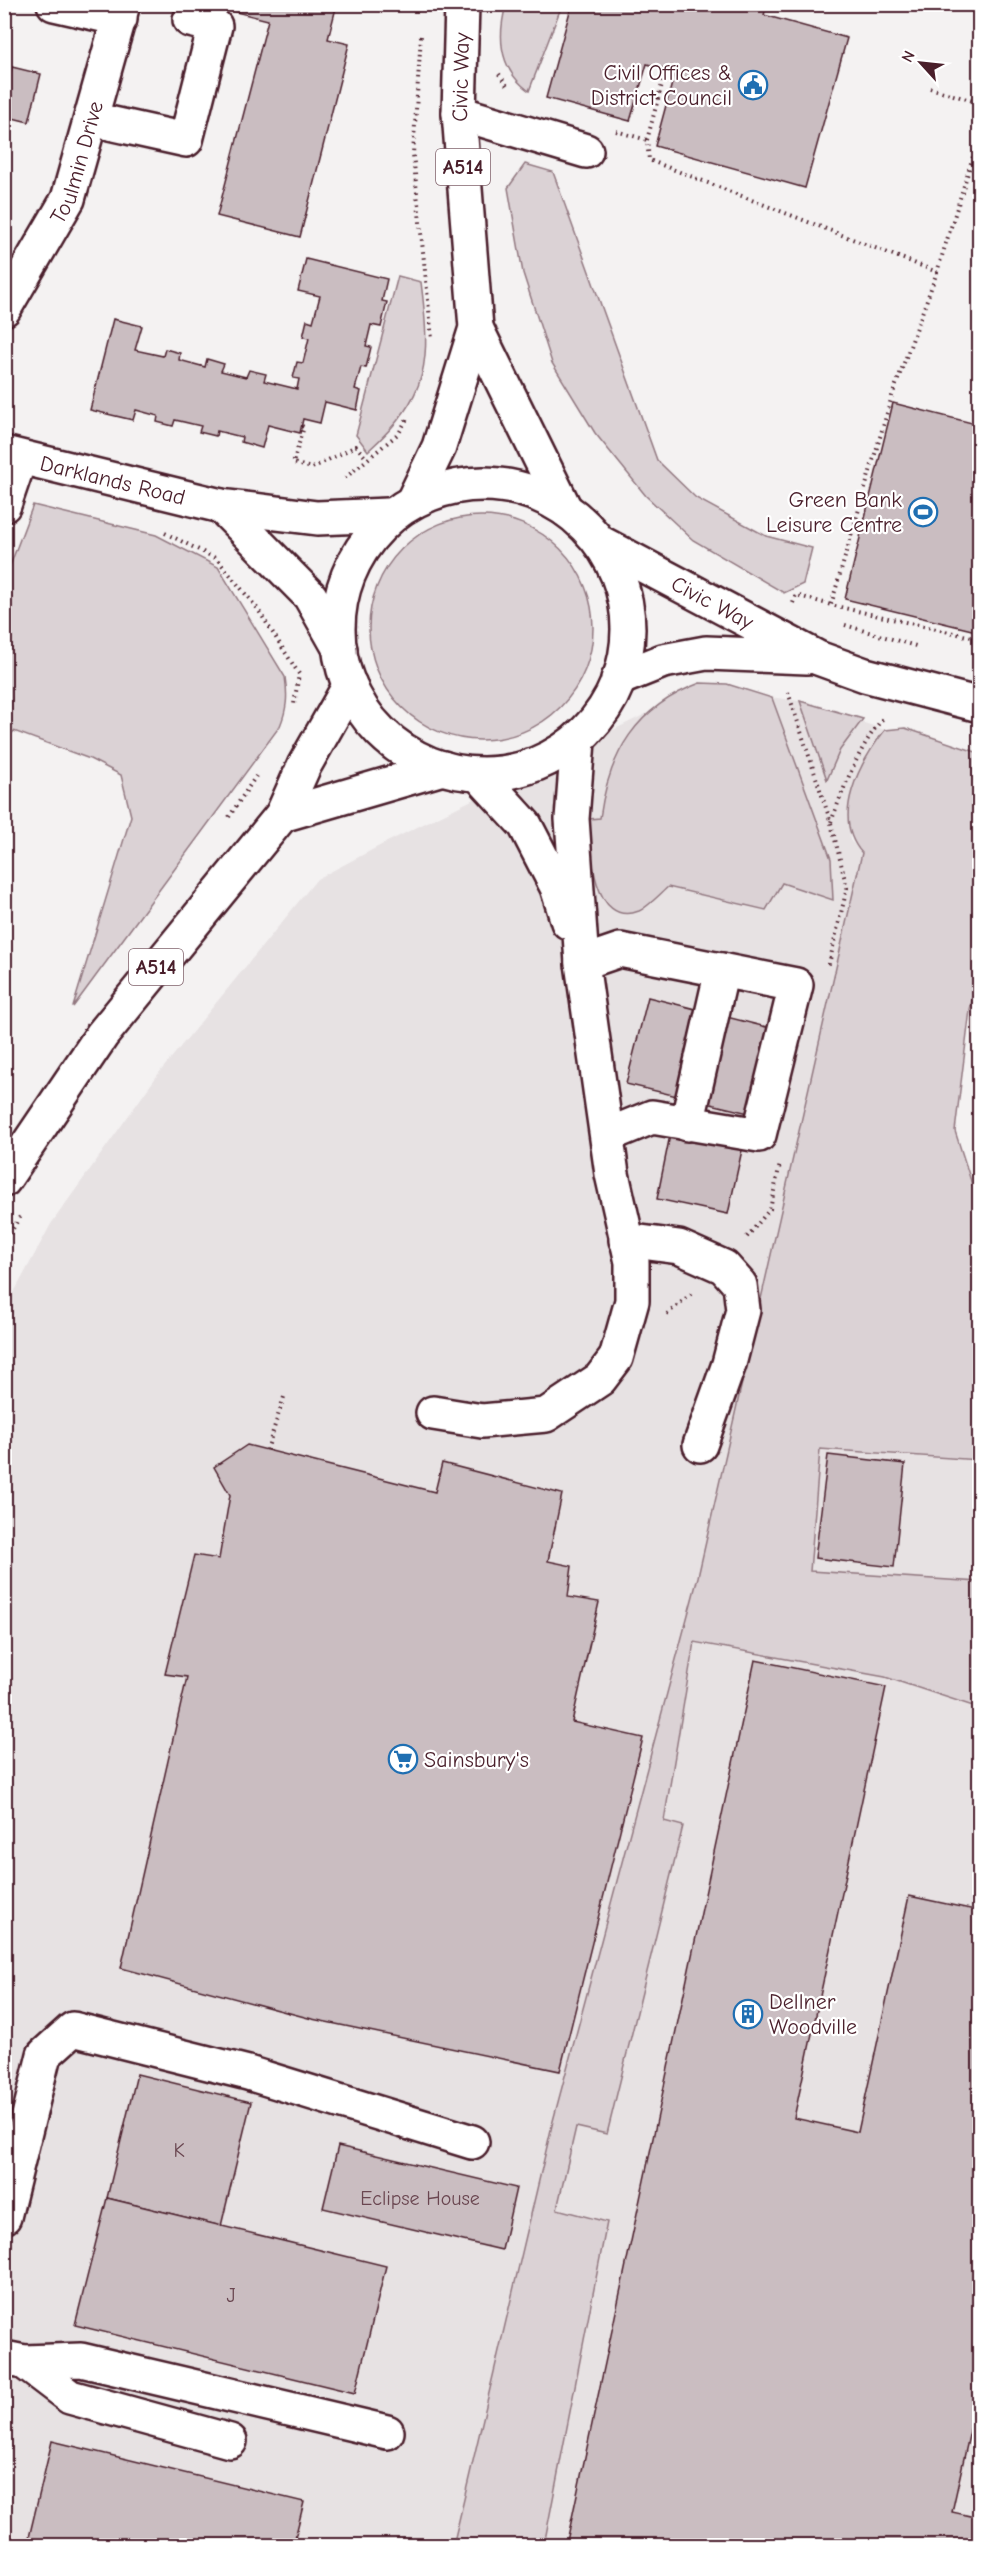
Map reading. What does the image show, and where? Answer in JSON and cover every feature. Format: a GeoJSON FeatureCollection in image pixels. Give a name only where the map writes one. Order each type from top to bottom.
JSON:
{"type":"FeatureCollection","features":[{"type":"Feature","properties":{"kind":"main road"},"geometry":{"type":"LineString","coordinates":[[54,4],[122,12]]}},
{"type":"Feature","properties":{"kind":"main road","name":"Civic Way"},"geometry":{"type":"LineString","coordinates":[[401,508],[439,447],[476,328],[459,113],[462,4]]}},
{"type":"Feature","properties":{"kind":"main road","name":"Toulmin Drive"},"geometry":{"type":"LineString","coordinates":[[4,309],[68,199],[122,12]]}},
{"type":"Feature","properties":{"kind":"main road"},"geometry":{"type":"LineString","coordinates":[[91,119],[186,141],[215,26],[190,20]]}},
{"type":"Feature","properties":{"kind":"main road"},"geometry":{"type":"LineString","coordinates":[[459,113],[586,151]]}},
{"type":"Feature","properties":{"kind":"main road","name":"Civic Way"},"geometry":{"type":"LineString","coordinates":[[476,328],[566,509]]}},
{"type":"Feature","properties":{"kind":"main road"},"geometry":{"type":"LineString","coordinates":[[4,505],[12,456]]}},
{"type":"Feature","properties":{"kind":"main road","name":"Darklands Road"},"geometry":{"type":"LineString","coordinates":[[12,456],[107,476],[221,506],[317,518],[401,508]]}},
{"type":"Feature","properties":{"kind":"main road"},"geometry":{"type":"LineString","coordinates":[[495,484],[516,487],[566,509],[587,525],[605,545],[619,582],[628,616],[628,647],[618,679],[601,713],[579,741],[549,763],[516,773],[480,776],[443,768],[417,754],[366,715],[350,685],[340,649],[338,614],[346,579],[360,547],[401,508],[453,485],[495,484]]}},
{"type":"Feature","properties":{"kind":"main road"},"geometry":{"type":"LineString","coordinates":[[221,506],[310,596],[340,649]]}},
{"type":"Feature","properties":{"kind":"main road","name":"Civic Way"},"geometry":{"type":"LineString","coordinates":[[605,545],[818,658],[908,687],[980,705]]}},
{"type":"Feature","properties":{"kind":"main road","name":"Civic Way"},"geometry":{"type":"LineString","coordinates":[[618,679],[663,661],[706,653],[818,658]]}},
{"type":"Feature","properties":{"kind":"main road","name":"A514"},"geometry":{"type":"LineString","coordinates":[[4,1180],[102,1035],[282,815],[304,766],[350,685]]}},
{"type":"Feature","properties":{"kind":"main road"},"geometry":{"type":"LineString","coordinates":[[434,1413],[482,1421],[546,1415],[600,1380],[616,1358],[632,1301],[632,1262],[608,1136],[582,963],[572,819],[579,741]]}},
{"type":"Feature","properties":{"kind":"main road"},"geometry":{"type":"LineString","coordinates":[[282,815],[443,768]]}},
{"type":"Feature","properties":{"kind":"main road"},"geometry":{"type":"LineString","coordinates":[[480,776],[525,825],[557,887],[582,963]]}},
{"type":"Feature","properties":{"kind":"main road"},"geometry":{"type":"LineString","coordinates":[[582,963],[620,950],[796,985],[759,1135],[652,1117],[608,1136]]}},
{"type":"Feature","properties":{"kind":"main road"},"geometry":{"type":"LineString","coordinates":[[687,1124],[722,970]]}},
{"type":"Feature","properties":{"kind":"main road"},"geometry":{"type":"LineString","coordinates":[[626,1240],[679,1247],[724,1267],[740,1285],[743,1310],[729,1364],[700,1445]]}},
{"type":"Feature","properties":{"kind":"main road"},"geometry":{"type":"LineString","coordinates":[[4,2217],[44,2055],[73,2029],[248,2073],[472,2142]]}},
{"type":"Feature","properties":{"kind":"main road"},"geometry":{"type":"LineString","coordinates":[[14,2360],[81,2360],[387,2432]]}},
{"type":"Feature","properties":{"kind":"main road"},"geometry":{"type":"LineString","coordinates":[[14,2360],[70,2397],[230,2441]]}},
{"type":"Feature","properties":{"kind":"path"},"geometry":{"type":"LineString","coordinates":[[423,27],[413,154],[430,302],[432,342]]}},
{"type":"Feature","properties":{"kind":"path"},"geometry":{"type":"LineString","coordinates":[[498,65],[499,76],[511,90]]}},
{"type":"Feature","properties":{"kind":"path"},"geometry":{"type":"LineString","coordinates":[[666,69],[647,140],[649,160],[937,272]]}},
{"type":"Feature","properties":{"kind":"path"},"geometry":{"type":"LineString","coordinates":[[930,87],[980,103]]}},
{"type":"Feature","properties":{"kind":"path"},"geometry":{"type":"LineString","coordinates":[[614,130],[647,140]]}},
{"type":"Feature","properties":{"kind":"path"},"geometry":{"type":"LineString","coordinates":[[831,605],[892,396],[937,272],[980,134]]}},
{"type":"Feature","properties":{"kind":"path"},"geometry":{"type":"LineString","coordinates":[[344,479],[399,433],[409,416]]}},
{"type":"Feature","properties":{"kind":"path"},"geometry":{"type":"LineString","coordinates":[[302,426],[304,427],[293,463],[312,468],[356,446],[367,459]]}},
{"type":"Feature","properties":{"kind":"path"},"geometry":{"type":"LineString","coordinates":[[163,532],[218,559],[238,582],[299,674],[294,706]]}},
{"type":"Feature","properties":{"kind":"path"},"geometry":{"type":"LineString","coordinates":[[793,604],[796,595],[980,639]]}},
{"type":"Feature","properties":{"kind":"path"},"geometry":{"type":"LineString","coordinates":[[836,622],[924,649]]}},
{"type":"Feature","properties":{"kind":"path"},"geometry":{"type":"LineString","coordinates":[[831,823],[850,772],[870,734],[908,687]]}},
{"type":"Feature","properties":{"kind":"path"},"geometry":{"type":"LineString","coordinates":[[226,822],[261,769]]}},
{"type":"Feature","properties":{"kind":"path"},"geometry":{"type":"LineString","coordinates":[[267,1450],[284,1397]]}},
{"type":"Feature","properties":{"kind":"shaded area"},"geometry":{"type":"Polygon","coordinates":[[[506,5],[562,5],[529,91],[512,73],[503,52],[502,29],[506,5]]]}},
{"type":"Feature","properties":{"kind":"shaded area"},"geometry":{"type":"Polygon","coordinates":[[[525,164],[553,172],[657,460],[696,498],[766,536],[812,548],[803,584],[784,593],[693,540],[646,496],[595,433],[552,363],[523,273],[508,188],[525,164]]]}},
{"type":"Feature","properties":{"kind":"shaded area"},"geometry":{"type":"Polygon","coordinates":[[[398,276],[421,282],[426,334],[422,376],[404,412],[368,451],[356,435],[398,276]]]}},
{"type":"Feature","properties":{"kind":"shaded area"},"geometry":{"type":"Polygon","coordinates":[[[33,505],[156,535],[218,567],[285,677],[286,702],[280,726],[73,1007],[131,816],[121,775],[90,759],[14,731],[5,740],[5,579],[33,505]]]}},
{"type":"Feature","properties":{"kind":"shaded area"},"geometry":{"type":"Polygon","coordinates":[[[481,516],[524,525],[543,535],[560,549],[574,566],[584,585],[593,628],[584,671],[574,690],[560,707],[543,721],[524,731],[481,740],[438,731],[419,721],[402,707],[388,690],[378,671],[369,628],[378,585],[388,566],[402,549],[419,535],[438,525],[481,516]]]}},
{"type":"Feature","properties":{"kind":"shaded area"},"geometry":{"type":"Polygon","coordinates":[[[700,683],[727,684],[772,698],[831,859],[833,900],[782,883],[766,910],[668,887],[639,911],[623,913],[612,908],[603,897],[593,865],[589,819],[600,818],[610,773],[629,735],[659,705],[700,683]]]}},
{"type":"Feature","properties":{"kind":"shaded area"},"geometry":{"type":"Polygon","coordinates":[[[698,688],[800,701],[885,730],[868,752],[848,813],[850,840],[862,853],[809,1571],[820,1449],[979,1460],[979,2545],[5,2546],[5,1309],[51,1224],[159,1073],[317,879],[698,688]]]}},
{"type":"Feature","properties":{"kind":"shaded area"},"geometry":{"type":"Polygon","coordinates":[[[800,701],[863,719],[840,750],[827,780],[800,701]]]}},
{"type":"Feature","properties":{"kind":"shaded area"},"geometry":{"type":"Polygon","coordinates":[[[905,728],[979,753],[979,965],[970,1010],[955,1131],[979,1206],[979,1460],[820,1449],[810,1571],[979,1582],[979,1708],[885,1677],[694,1642],[664,1821],[683,1826],[607,2134],[576,2127],[557,2209],[607,2222],[544,2545],[453,2546],[553,2121],[698,1577],[862,853],[853,839],[849,823],[852,790],[866,758],[885,730],[905,728]]]}},
{"type":"Feature","properties":{"kind":"building"},"geometry":{"type":"Polygon","coordinates":[[[216,4],[337,4],[328,39],[349,44],[300,237],[217,216],[268,20],[216,7],[216,4]]]}},
{"type":"Feature","properties":{"kind":"building","name":"Civil Offices & District Council"},"geometry":{"type":"Polygon","coordinates":[[[572,4],[767,4],[764,15],[847,38],[805,188],[655,146],[675,72],[647,64],[630,121],[546,98],[572,4]]]}},
{"type":"Feature","properties":{"kind":"building"},"geometry":{"type":"Polygon","coordinates":[[[4,65],[12,67],[4,96],[4,65]]]}},
{"type":"Feature","properties":{"kind":"building"},"geometry":{"type":"Polygon","coordinates":[[[12,67],[41,74],[29,122],[4,116],[4,96],[12,67]]]}},
{"type":"Feature","properties":{"kind":"building"},"geometry":{"type":"Polygon","coordinates":[[[306,259],[387,279],[382,301],[387,302],[381,327],[371,325],[366,346],[371,347],[366,368],[361,367],[355,389],[361,391],[357,410],[325,402],[320,423],[303,419],[300,433],[268,425],[262,448],[241,442],[242,437],[217,431],[216,436],[199,432],[201,426],[175,420],[173,426],[157,422],[158,416],[136,410],[133,420],[90,410],[113,319],[142,326],[135,350],[163,356],[165,349],[180,353],[179,360],[205,367],[207,359],[224,364],[221,371],[246,377],[249,370],[266,374],[264,381],[297,389],[299,379],[293,378],[297,362],[303,363],[309,338],[303,337],[307,320],[313,322],[320,296],[298,291],[306,259]]]}},
{"type":"Feature","properties":{"kind":"building","name":"Green Bank Leisure Centre"},"geometry":{"type":"Polygon","coordinates":[[[893,403],[980,425],[980,632],[845,599],[893,403]]]}},
{"type":"Feature","properties":{"kind":"building"},"geometry":{"type":"Polygon","coordinates":[[[648,997],[798,1035],[778,1120],[626,1084],[648,997]]]}},
{"type":"Feature","properties":{"kind":"building"},"geometry":{"type":"Polygon","coordinates":[[[670,1135],[742,1150],[728,1214],[657,1199],[670,1135]]]}},
{"type":"Feature","properties":{"kind":"building","name":"Sainsbury's"},"geometry":{"type":"Polygon","coordinates":[[[247,1445],[435,1492],[442,1463],[562,1494],[548,1561],[572,1566],[568,1597],[599,1602],[572,1722],[643,1738],[560,2071],[312,2019],[121,1968],[187,1677],[165,1674],[194,1555],[219,1559],[230,1495],[214,1467],[247,1445]]]}},
{"type":"Feature","properties":{"kind":"building"},"geometry":{"type":"Polygon","coordinates":[[[828,1455],[905,1464],[894,1567],[815,1558],[828,1455]]]}},
{"type":"Feature","properties":{"kind":"building","name":"Dellner Woodville"},"geometry":{"type":"Polygon","coordinates":[[[755,1660],[886,1687],[794,2118],[858,2132],[909,1896],[980,1911],[980,2386],[952,2512],[980,2518],[980,2546],[797,2546],[783,2543],[783,2546],[566,2546],[755,1660]]]}},
{"type":"Feature","properties":{"kind":"building"},"geometry":{"type":"Polygon","coordinates":[[[137,2074],[251,2102],[221,2226],[107,2198],[137,2074]]]}},
{"type":"Feature","properties":{"kind":"building"},"geometry":{"type":"Polygon","coordinates":[[[338,2146],[516,2188],[502,2250],[323,2208],[338,2146]]]}},
{"type":"Feature","properties":{"kind":"building"},"geometry":{"type":"Polygon","coordinates":[[[107,2198],[386,2266],[355,2393],[75,2325],[107,2198]]]}},
{"type":"Feature","properties":{"kind":"building"},"geometry":{"type":"Polygon","coordinates":[[[52,2441],[304,2502],[293,2546],[27,2546],[52,2441]]]}},
{"type":"Feature","properties":{"kind":"place","name":"Civil Offices & District Council"},"geometry":{"type":"Point","coordinates":[753,85]}},
{"type":"Feature","properties":{"kind":"place","name":"Green Bank Leisure Centre"},"geometry":{"type":"Point","coordinates":[923,512]}},
{"type":"Feature","properties":{"kind":"place","name":"Sainsbury's"},"geometry":{"type":"Point","coordinates":[403,1759]}},
{"type":"Feature","properties":{"kind":"place","name":"Dellner Woodville"},"geometry":{"type":"Point","coordinates":[748,2014]}}]}
